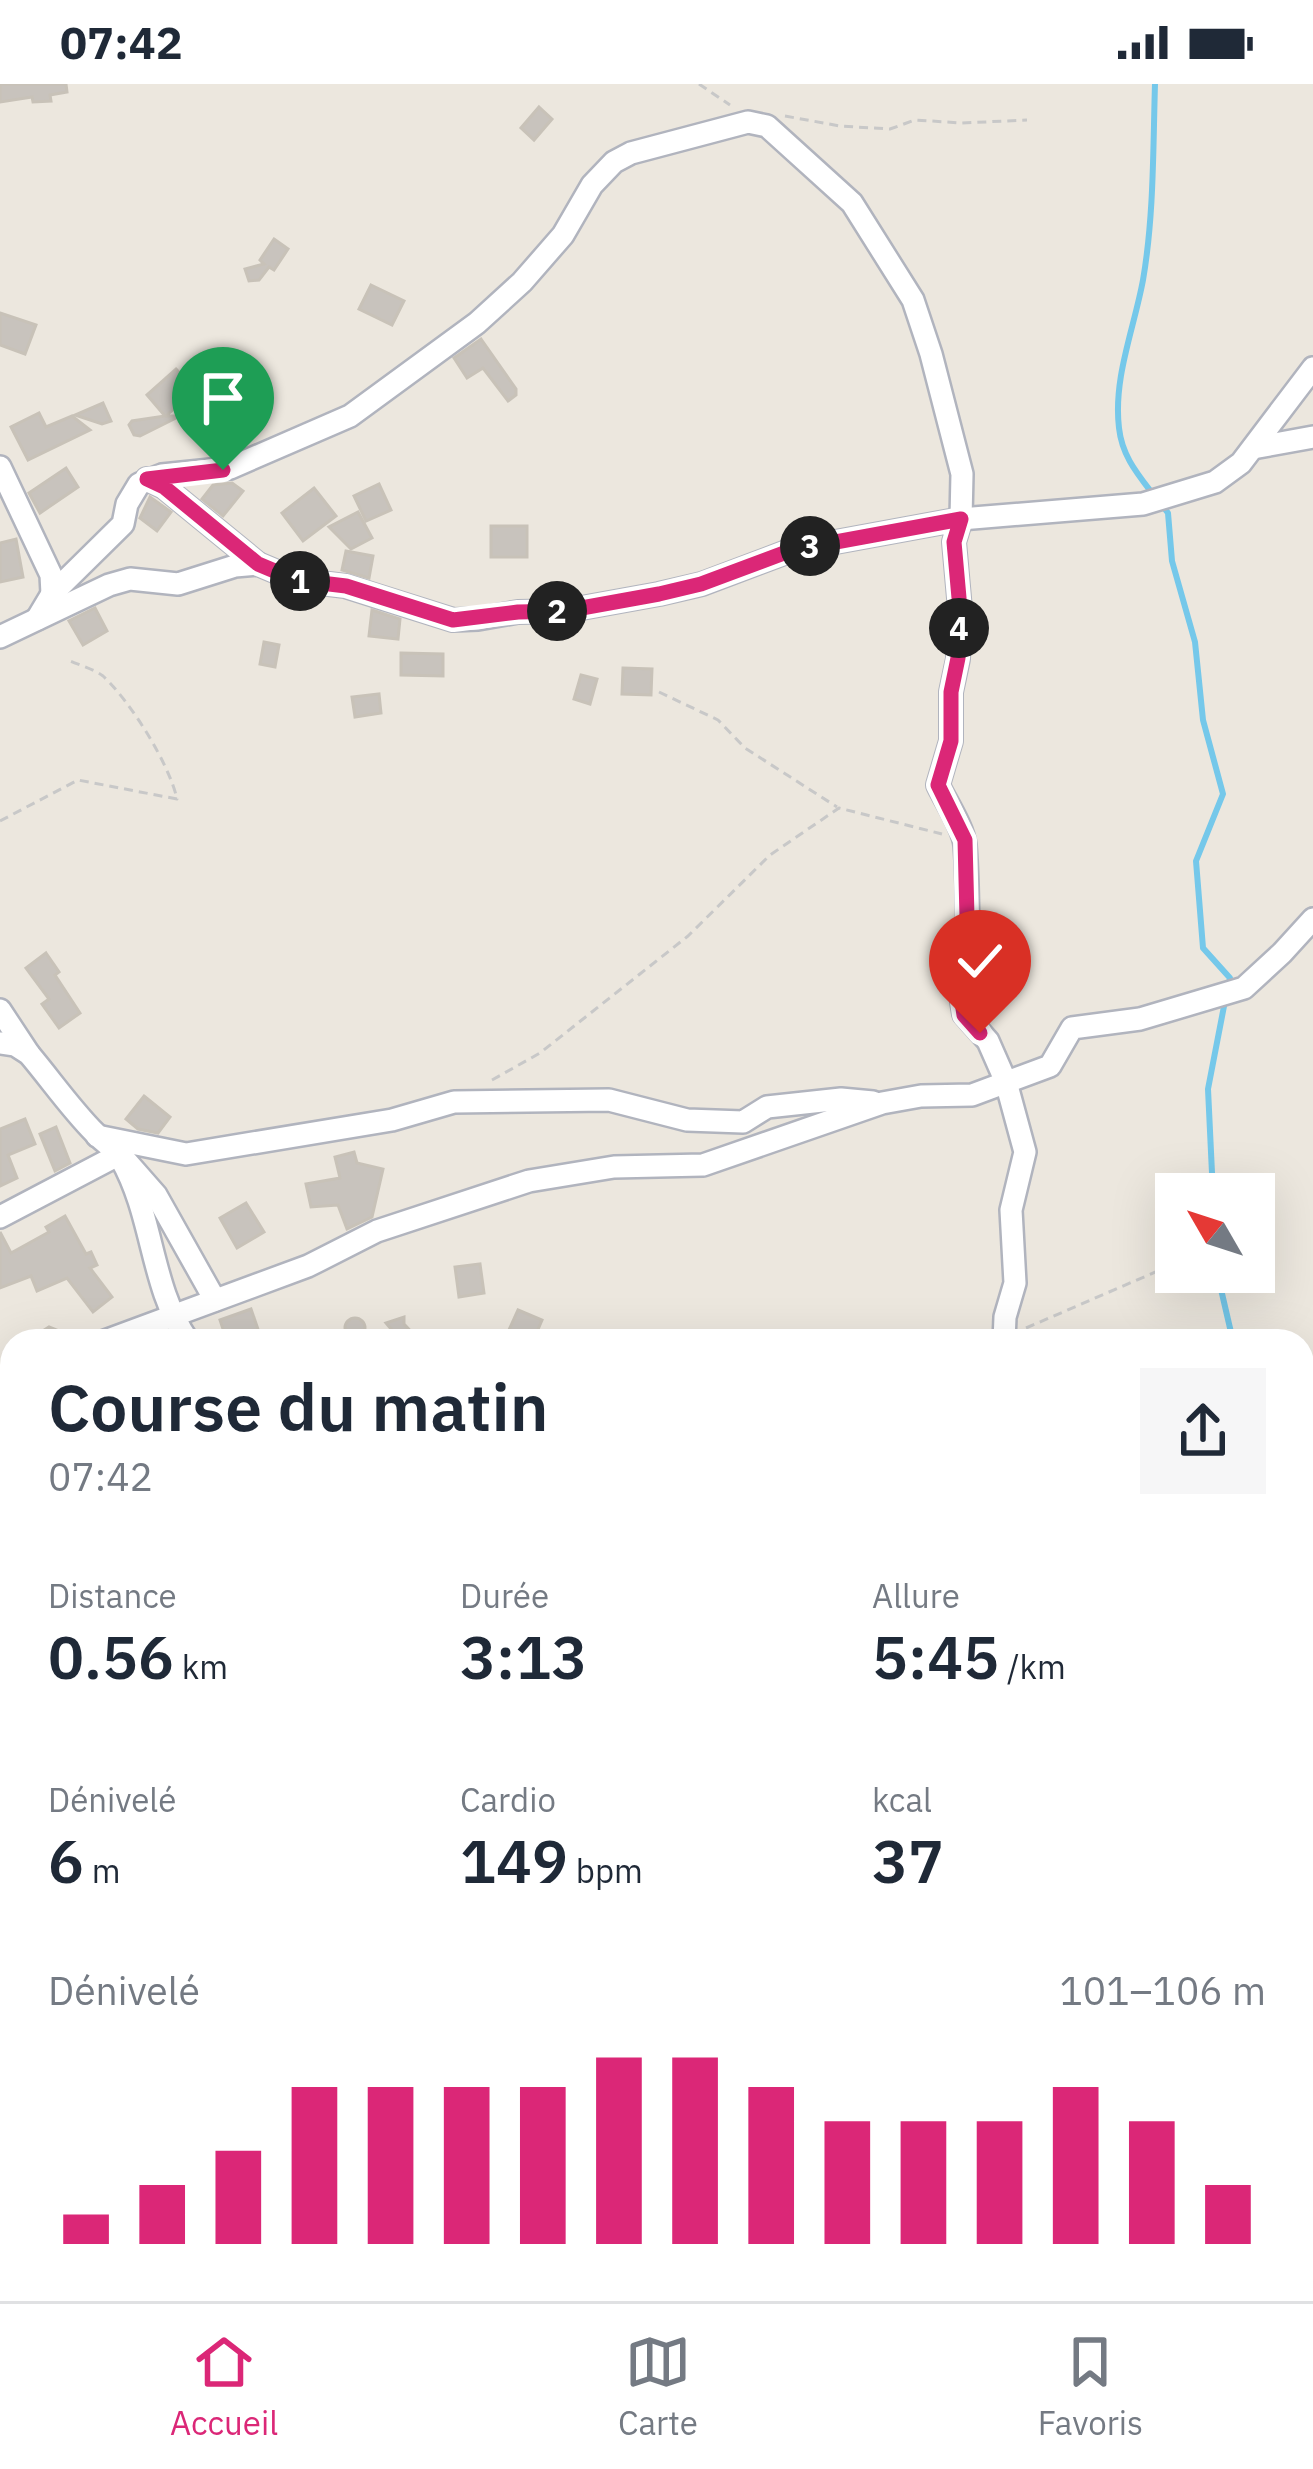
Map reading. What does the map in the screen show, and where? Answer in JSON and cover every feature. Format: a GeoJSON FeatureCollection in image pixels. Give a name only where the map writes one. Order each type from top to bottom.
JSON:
{"type":"FeatureCollection","features":[{"type":"Feature","properties":{"kind":"street"},"geometry":{"type":"LineString","coordinates":[[37,619],[52,593],[123,524],[127,504],[139,484],[230,468],[350,416],[477,323],[546,259],[592,184],[614,162],[648,148],[756,121],[789,144],[852,202],[913,300],[957,446],[962,474],[961,519],[954,542],[960,609],[958,658],[951,692],[951,741],[938,785],[965,840],[970,944],[964,1015],[988,1042],[1006,1082],[1025,1152],[1011,1210],[1015,1283],[1005,1316],[1009,1329]]}},
{"type":"Feature","properties":{"kind":"street"},"geometry":{"type":"LineString","coordinates":[[147,479],[164,487],[258,564],[296,580],[346,586],[453,620],[565,611],[701,584],[792,550],[961,519],[1143,504],[1215,482],[1241,463],[1313,368]]}},
{"type":"Feature","properties":{"kind":"street"},"geometry":{"type":"LineString","coordinates":[[1253,448],[1313,437]]}},
{"type":"Feature","properties":{"kind":"street"},"geometry":{"type":"LineString","coordinates":[[0,467],[9,502],[51,575],[52,593]]}},
{"type":"Feature","properties":{"kind":"street"},"geometry":{"type":"LineString","coordinates":[[0,637],[109,584],[130,579],[178,584],[235,566],[258,564]]}},
{"type":"Feature","properties":{"kind":"street"},"geometry":{"type":"LineString","coordinates":[[137,1329],[308,1266],[377,1231],[530,1181],[614,1167],[704,1165],[882,1103],[972,1094],[1050,1066],[1072,1028],[1140,1019],[1244,988],[1313,919]]}},
{"type":"Feature","properties":{"kind":"street"},"geometry":{"type":"LineString","coordinates":[[0,1010],[29,1054],[97,1136],[156,1195],[215,1300]]}},
{"type":"Feature","properties":{"kind":"street"},"geometry":{"type":"LineString","coordinates":[[0,1043],[29,1054]]}},
{"type":"Feature","properties":{"kind":"street"},"geometry":{"type":"LineString","coordinates":[[97,1136],[186,1154],[392,1120],[454,1102],[609,1100],[688,1120],[742,1122],[767,1107],[841,1099],[882,1103]]}},
{"type":"Feature","properties":{"kind":"street"},"geometry":{"type":"LineString","coordinates":[[0,1217],[120,1154]]}},
{"type":"Feature","properties":{"kind":"street"},"geometry":{"type":"LineString","coordinates":[[120,1154],[148,1227],[159,1283],[180,1329]]}},
{"type":"Feature","properties":{"kind":"path"},"geometry":{"type":"LineString","coordinates":[[699,84],[743,113]]}},
{"type":"Feature","properties":{"kind":"path"},"geometry":{"type":"LineString","coordinates":[[776,114],[890,129],[915,120],[1027,120]]}},
{"type":"Feature","properties":{"kind":"path"},"geometry":{"type":"LineString","coordinates":[[0,820],[78,780],[177,799],[172,776],[123,700],[100,674],[68,660]]}},
{"type":"Feature","properties":{"kind":"path"},"geometry":{"type":"LineString","coordinates":[[659,692],[718,720],[746,748],[839,808],[965,840]]}},
{"type":"Feature","properties":{"kind":"path"},"geometry":{"type":"LineString","coordinates":[[488,1082],[540,1053],[688,936],[770,855],[839,808]]}},
{"type":"Feature","properties":{"kind":"path"},"geometry":{"type":"LineString","coordinates":[[1024,1329],[1155,1272]]}},
{"type":"Feature","properties":{"kind":"building"},"geometry":{"type":"Polygon","coordinates":[[[0,84],[66,84],[67,92],[50,95],[51,101],[33,102],[32,97],[0,102],[0,84]]]}},
{"type":"Feature","properties":{"kind":"building"},"geometry":{"type":"Polygon","coordinates":[[[539,107],[552,119],[534,140],[521,128],[539,107]]]}},
{"type":"Feature","properties":{"kind":"building"},"geometry":{"type":"Polygon","coordinates":[[[274,239],[288,249],[274,270],[269,267],[259,280],[249,281],[245,269],[264,264],[260,260],[274,239]]]}},
{"type":"Feature","properties":{"kind":"building"},"geometry":{"type":"Polygon","coordinates":[[[371,285],[404,301],[392,325],[359,309],[371,285]]]}},
{"type":"Feature","properties":{"kind":"building"},"geometry":{"type":"Polygon","coordinates":[[[0,313],[36,325],[25,354],[0,345],[0,313]]]}},
{"type":"Feature","properties":{"kind":"building"},"geometry":{"type":"Polygon","coordinates":[[[481,339],[516,389],[508,401],[483,368],[467,378],[454,358],[481,339]]]}},
{"type":"Feature","properties":{"kind":"building"},"geometry":{"type":"Polygon","coordinates":[[[239,352],[260,372],[235,399],[214,379],[239,352]]]}},
{"type":"Feature","properties":{"kind":"building"},"geometry":{"type":"Polygon","coordinates":[[[176,369],[195,390],[166,416],[180,416],[134,435],[132,421],[165,416],[147,395],[176,369]]]}},
{"type":"Feature","properties":{"kind":"building"},"geometry":{"type":"Polygon","coordinates":[[[103,403],[111,421],[102,424],[75,415],[103,403]]]}},
{"type":"Feature","properties":{"kind":"building"},"geometry":{"type":"Polygon","coordinates":[[[39,413],[46,427],[72,416],[90,430],[28,460],[11,427],[39,413]]]}},
{"type":"Feature","properties":{"kind":"building"},"geometry":{"type":"Polygon","coordinates":[[[66,468],[78,487],[40,513],[29,493],[66,468]]]}},
{"type":"Feature","properties":{"kind":"building"},"geometry":{"type":"Polygon","coordinates":[[[232,483],[243,491],[223,516],[202,499],[213,485],[232,483]]]}},
{"type":"Feature","properties":{"kind":"building"},"geometry":{"type":"Polygon","coordinates":[[[379,484],[391,510],[366,521],[354,496],[379,484]]]}},
{"type":"Feature","properties":{"kind":"building"},"geometry":{"type":"Polygon","coordinates":[[[314,488],[336,516],[303,541],[282,513],[314,488]]]}},
{"type":"Feature","properties":{"kind":"building"},"geometry":{"type":"Polygon","coordinates":[[[150,497],[171,512],[157,531],[140,518],[150,497]]]}},
{"type":"Feature","properties":{"kind":"building"},"geometry":{"type":"Polygon","coordinates":[[[358,512],[372,538],[351,549],[329,527],[358,512]]]}},
{"type":"Feature","properties":{"kind":"building"},"geometry":{"type":"Polygon","coordinates":[[[491,526],[527,526],[527,557],[491,557],[491,526]]]}},
{"type":"Feature","properties":{"kind":"building"},"geometry":{"type":"Polygon","coordinates":[[[16,539],[23,577],[0,582],[0,543],[16,539]]]}},
{"type":"Feature","properties":{"kind":"building"},"geometry":{"type":"Polygon","coordinates":[[[346,551],[373,556],[369,578],[342,570],[346,551]]]}},
{"type":"Feature","properties":{"kind":"building"},"geometry":{"type":"Polygon","coordinates":[[[95,608],[107,631],[83,645],[69,621],[95,608]]]}},
{"type":"Feature","properties":{"kind":"building"},"geometry":{"type":"Polygon","coordinates":[[[372,610],[400,619],[398,639],[369,636],[372,610]]]}},
{"type":"Feature","properties":{"kind":"building"},"geometry":{"type":"Polygon","coordinates":[[[264,642],[279,645],[275,667],[260,664],[264,642]]]}},
{"type":"Feature","properties":{"kind":"building"},"geometry":{"type":"Polygon","coordinates":[[[401,653],[443,654],[443,676],[401,675],[401,653]]]}},
{"type":"Feature","properties":{"kind":"building"},"geometry":{"type":"Polygon","coordinates":[[[623,668],[652,669],[651,695],[622,694],[623,668]]]}},
{"type":"Feature","properties":{"kind":"building"},"geometry":{"type":"Polygon","coordinates":[[[581,675],[597,679],[590,704],[574,699],[581,675]]]}},
{"type":"Feature","properties":{"kind":"building"},"geometry":{"type":"Polygon","coordinates":[[[379,694],[381,713],[355,717],[352,697],[379,694]]]}},
{"type":"Feature","properties":{"kind":"building"},"geometry":{"type":"Polygon","coordinates":[[[46,953],[80,1013],[59,1028],[42,1004],[49,999],[26,968],[46,953]]]}},
{"type":"Feature","properties":{"kind":"building"},"geometry":{"type":"Polygon","coordinates":[[[144,1096],[170,1117],[158,1133],[138,1129],[126,1119],[144,1096]]]}},
{"type":"Feature","properties":{"kind":"building"},"geometry":{"type":"Polygon","coordinates":[[[25,1119],[35,1144],[8,1155],[17,1178],[0,1186],[0,1129],[25,1119]]]}},
{"type":"Feature","properties":{"kind":"building"},"geometry":{"type":"Polygon","coordinates":[[[56,1127],[70,1163],[55,1171],[40,1134],[56,1127]]]}},
{"type":"Feature","properties":{"kind":"building"},"geometry":{"type":"Polygon","coordinates":[[[354,1152],[357,1163],[383,1169],[372,1217],[347,1229],[338,1205],[311,1207],[306,1184],[340,1178],[335,1157],[354,1152]]]}},
{"type":"Feature","properties":{"kind":"building"},"geometry":{"type":"Polygon","coordinates":[[[246,1203],[264,1232],[237,1248],[220,1218],[246,1203]]]}},
{"type":"Feature","properties":{"kind":"building"},"geometry":{"type":"Polygon","coordinates":[[[65,1216],[86,1254],[91,1252],[97,1265],[90,1268],[112,1297],[93,1312],[67,1278],[37,1291],[31,1276],[0,1288],[0,1232],[11,1253],[49,1232],[46,1227],[65,1216]]]}},
{"type":"Feature","properties":{"kind":"building"},"geometry":{"type":"Polygon","coordinates":[[[480,1264],[484,1293],[459,1297],[455,1267],[480,1264]]]}},
{"type":"Feature","properties":{"kind":"building"},"geometry":{"type":"Polygon","coordinates":[[[251,1309],[258,1329],[223,1329],[220,1320],[251,1309]]]}},
{"type":"Feature","properties":{"kind":"building"},"geometry":{"type":"Polygon","coordinates":[[[518,1310],[542,1320],[538,1329],[509,1329],[518,1310]]]}},
{"type":"Feature","properties":{"kind":"building"},"geometry":{"type":"Polygon","coordinates":[[[404,1317],[409,1329],[391,1329],[386,1323],[404,1317]]]}},
{"type":"Feature","properties":{"kind":"building"},"geometry":{"type":"Polygon","coordinates":[[[348,1321],[362,1321],[365,1329],[345,1329],[348,1321]]]}},
{"type":"Feature","properties":{"kind":"waterway"},"geometry":{"type":"LineString","coordinates":[[1152,493],[1127,455],[1118,409],[1147,256],[1155,84]]}},
{"type":"Feature","properties":{"kind":"waterway"},"geometry":{"type":"LineString","coordinates":[[1161,504],[1168,513],[1172,561],[1195,642],[1203,720],[1223,794],[1196,861],[1203,948],[1230,978],[1228,988]]}},
{"type":"Feature","properties":{"kind":"waterway"},"geometry":{"type":"LineString","coordinates":[[1212,1173],[1208,1089],[1225,1001]]}},
{"type":"Feature","properties":{"kind":"waterway"},"geometry":{"type":"LineString","coordinates":[[1222,1293],[1230,1329]]}},
{"type":"Feature","properties":{"kind":"route"},"geometry":{"type":"LineString","coordinates":[[223,470],[147,479],[164,487],[258,564],[296,580],[346,586],[453,620],[565,611],[659,594],[701,584],[792,550],[961,519],[954,542],[960,609],[951,741],[938,785],[965,840],[970,944],[969,994],[962,1002],[964,1015],[980,1033]]}}]}
